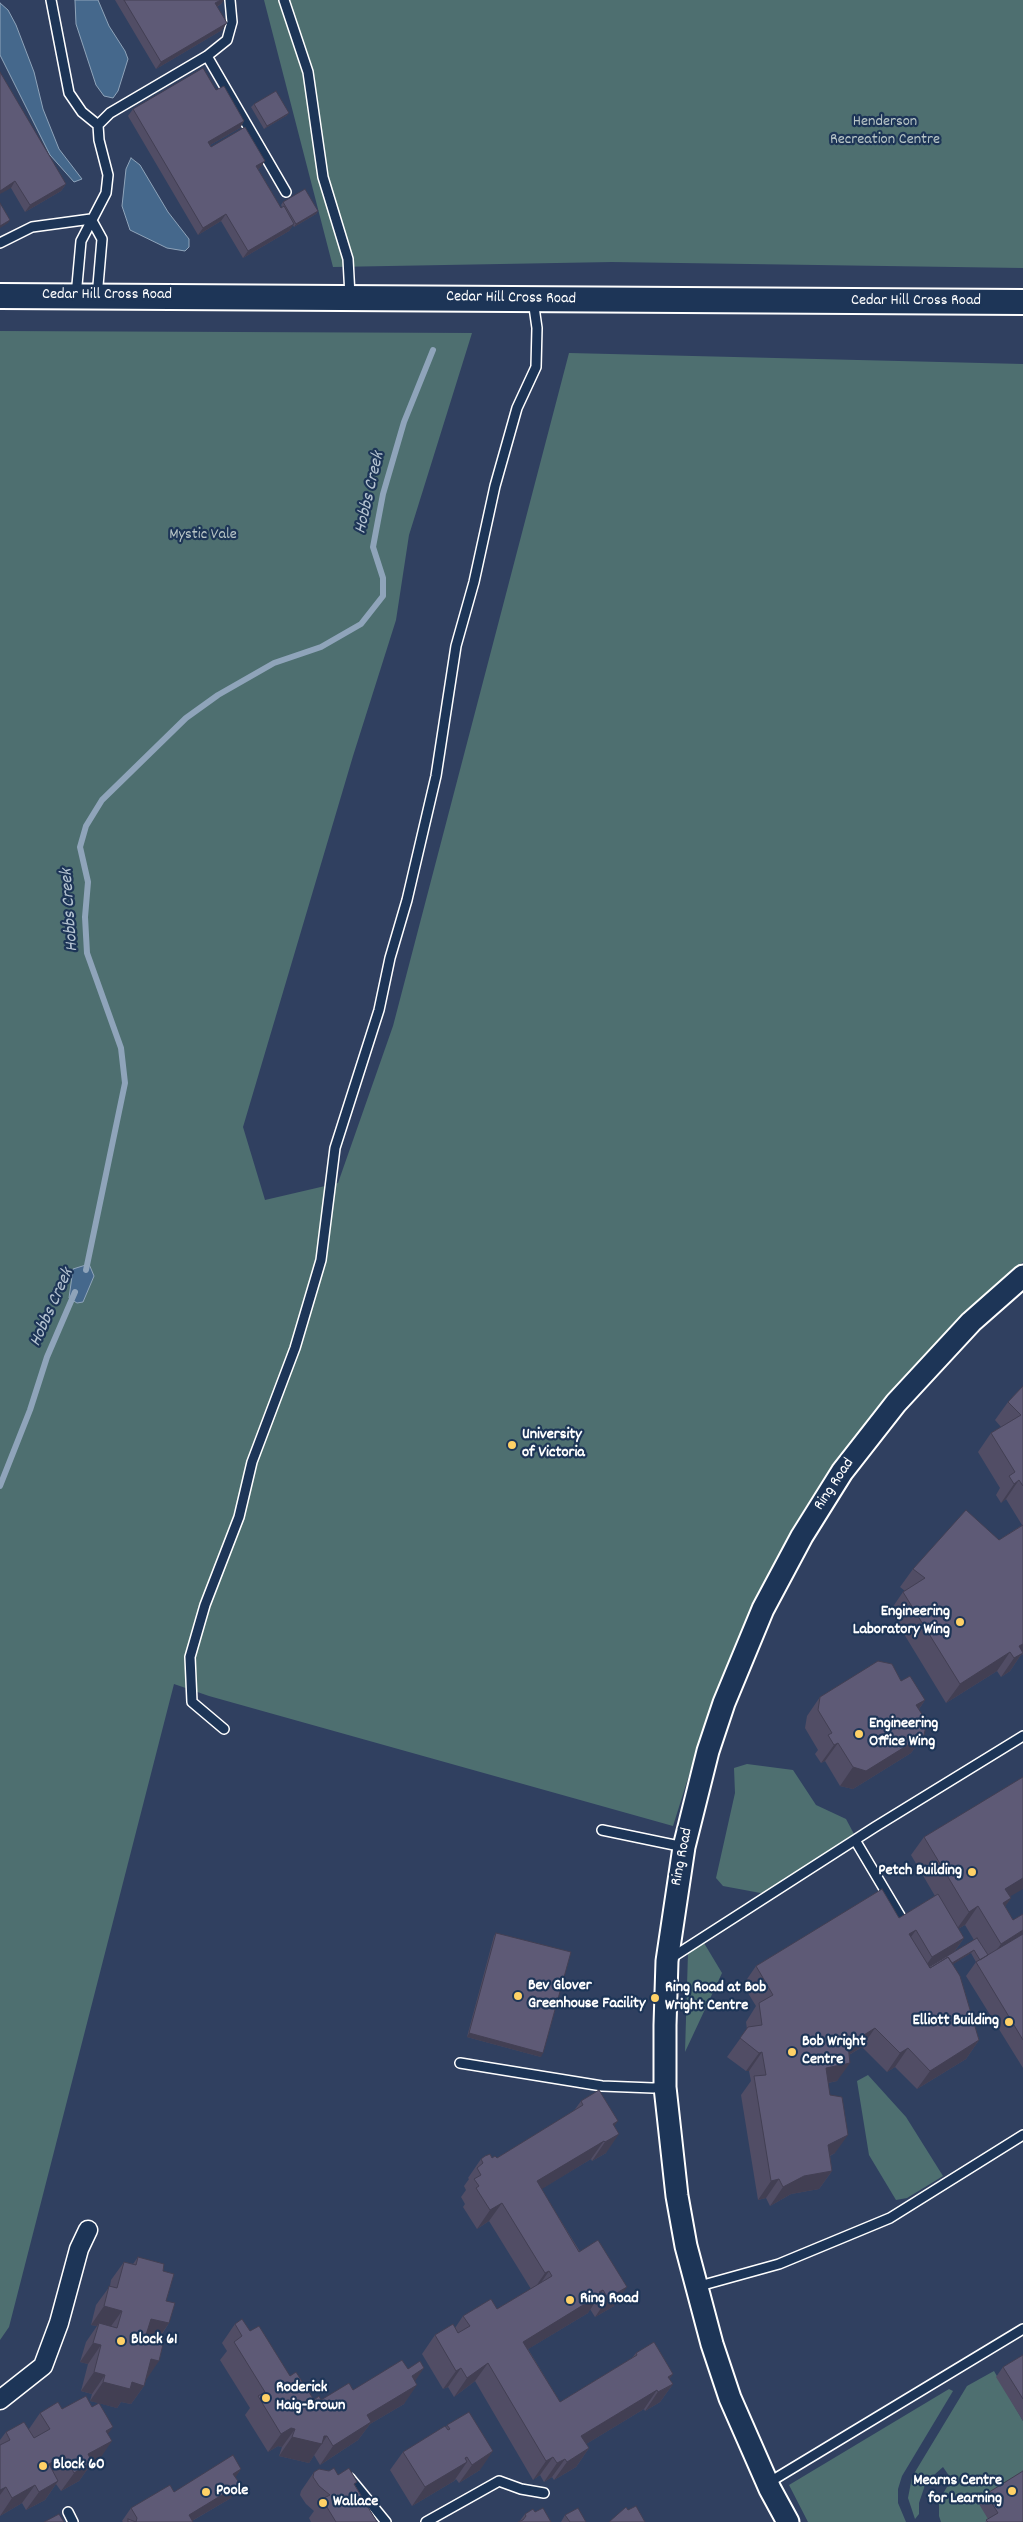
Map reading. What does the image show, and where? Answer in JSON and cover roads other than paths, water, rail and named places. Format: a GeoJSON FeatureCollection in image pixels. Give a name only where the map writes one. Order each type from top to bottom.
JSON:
{"type":"FeatureCollection","features":[{"type":"Feature","properties":{"kind":"main road","name":"Cedar Hill Cross Road"},"geometry":{"type":"LineString","coordinates":[[0,296],[350,296],[533,300],[1023,302]]}},
{"type":"Feature","properties":{"kind":"street","name":"Ring Road"},"geometry":{"type":"LineString","coordinates":[[788,2522],[768,2483],[730,2398],[696,2287],[677,2196],[665,2087],[667,1961],[684,1847],[708,1751],[724,1703],[763,1609],[802,1536],[842,1472],[896,1403],[971,1322],[1023,1276]]}},
{"type":"Feature","properties":{"kind":"street"},"geometry":{"type":"LineString","coordinates":[[0,2400],[43,2366],[59,2323],[79,2248],[88,2230]]}},
{"type":"Feature","properties":{"kind":"lane"},"geometry":{"type":"LineString","coordinates":[[51,0],[69,93],[82,112],[98,126],[99,140],[108,175],[106,193],[81,241],[87,297]]}},
{"type":"Feature","properties":{"kind":"lane"},"geometry":{"type":"LineString","coordinates":[[98,126],[110,113],[207,56],[226,40],[232,22],[230,0]]}},
{"type":"Feature","properties":{"kind":"lane"},"geometry":{"type":"LineString","coordinates":[[284,0],[308,72],[323,177],[348,259],[350,296]]}},
{"type":"Feature","properties":{"kind":"lane"},"geometry":{"type":"LineString","coordinates":[[207,56],[286,192]]}},
{"type":"Feature","properties":{"kind":"lane"},"geometry":{"type":"LineString","coordinates":[[0,243],[32,227],[92,219]]}},
{"type":"Feature","properties":{"kind":"lane"},"geometry":{"type":"LineString","coordinates":[[87,297],[102,239],[92,219]]}},
{"type":"Feature","properties":{"kind":"lane"},"geometry":{"type":"LineString","coordinates":[[224,1729],[192,1702],[190,1657],[205,1605],[239,1517],[252,1462],[295,1348],[321,1260],[335,1148],[379,1010],[390,958],[407,900],[436,776],[456,646],[474,582],[495,486],[517,408],[536,367],[537,328],[533,300]]}},
{"type":"Feature","properties":{"kind":"lane"},"geometry":{"type":"LineString","coordinates":[[667,1961],[854,1840],[1023,1736]]}},
{"type":"Feature","properties":{"kind":"lane"},"geometry":{"type":"LineString","coordinates":[[602,1830],[684,1847]]}},
{"type":"Feature","properties":{"kind":"lane"},"geometry":{"type":"LineString","coordinates":[[854,1840],[902,1919]]}},
{"type":"Feature","properties":{"kind":"lane"},"geometry":{"type":"LineString","coordinates":[[460,2063],[602,2086],[665,2087]]}},
{"type":"Feature","properties":{"kind":"lane"},"geometry":{"type":"LineString","coordinates":[[696,2287],[779,2264],[890,2218],[1023,2136]]}},
{"type":"Feature","properties":{"kind":"lane"},"geometry":{"type":"LineString","coordinates":[[768,2483],[1023,2329]]}},
{"type":"Feature","properties":{"kind":"lane"},"geometry":{"type":"LineString","coordinates":[[350,2478],[386,2522]]}},
{"type":"Feature","properties":{"kind":"lane"},"geometry":{"type":"LineString","coordinates":[[426,2522],[499,2481],[521,2489],[544,2493]]}},
{"type":"Feature","properties":{"kind":"lane"},"geometry":{"type":"LineString","coordinates":[[68,2512],[73,2522]]}},
{"type":"Feature","properties":{"kind":"water"},"geometry":{"type":"Polygon","coordinates":[[[75,0],[98,0],[109,26],[125,51],[128,59],[118,91],[113,98],[104,96],[96,85],[76,24],[75,0]]]}},
{"type":"Feature","properties":{"kind":"water"},"geometry":{"type":"Polygon","coordinates":[[[0,3],[8,10],[16,25],[34,72],[43,109],[59,149],[82,179],[74,182],[50,155],[0,55],[0,3]]]}},
{"type":"Feature","properties":{"kind":"water"},"geometry":{"type":"Polygon","coordinates":[[[131,158],[140,165],[168,212],[189,239],[189,247],[185,251],[167,248],[130,230],[122,206],[126,169],[131,158]]]}},
{"type":"Feature","properties":{"kind":"water"},"geometry":{"type":"Polygon","coordinates":[[[89,1264],[94,1276],[83,1302],[77,1303],[69,1298],[73,1269],[89,1264]]]}},
{"type":"Feature","properties":{"kind":"waterway","name":"Hobbs Creek"},"geometry":{"type":"LineString","coordinates":[[86,1270],[125,1083],[121,1048],[87,953],[85,917],[88,882],[80,847],[86,826],[102,800],[186,718],[218,695],[274,663],[321,647],[361,624],[383,596],[383,578],[373,547],[383,494],[404,422],[433,350]]}},
{"type":"Feature","properties":{"kind":"waterway","name":"Hobbs Creek"},"geometry":{"type":"LineString","coordinates":[[0,1486],[30,1410],[47,1357],[75,1292]]}},
{"type":"Feature","properties":{"kind":"place","name":"University of Victoria"},"geometry":{"type":"Point","coordinates":[512,1445]}},
{"type":"Feature","properties":{"kind":"place","name":"Engineering Laboratory Wing"},"geometry":{"type":"Point","coordinates":[960,1622]}},
{"type":"Feature","properties":{"kind":"place","name":"Engineering Office Wing"},"geometry":{"type":"Point","coordinates":[859,1734]}},
{"type":"Feature","properties":{"kind":"place","name":"Petch Building"},"geometry":{"type":"Point","coordinates":[972,1872]}},
{"type":"Feature","properties":{"kind":"place","name":"Bev Glover Greenhouse Facility"},"geometry":{"type":"Point","coordinates":[518,1996]}},
{"type":"Feature","properties":{"kind":"place","name":"Ring Road at Bob Wright Centre"},"geometry":{"type":"Point","coordinates":[655,1998]}},
{"type":"Feature","properties":{"kind":"place","name":"Elliott Building"},"geometry":{"type":"Point","coordinates":[1009,2022]}},
{"type":"Feature","properties":{"kind":"place","name":"Bob Wright Centre"},"geometry":{"type":"Point","coordinates":[792,2052]}},
{"type":"Feature","properties":{"kind":"place","name":"Ring Road"},"geometry":{"type":"Point","coordinates":[570,2300]}},
{"type":"Feature","properties":{"kind":"place","name":"Block 61"},"geometry":{"type":"Point","coordinates":[121,2341]}},
{"type":"Feature","properties":{"kind":"place","name":"Roderick Haig-Brown"},"geometry":{"type":"Point","coordinates":[266,2398]}},
{"type":"Feature","properties":{"kind":"place","name":"Block 60"},"geometry":{"type":"Point","coordinates":[43,2466]}},
{"type":"Feature","properties":{"kind":"place","name":"Mearns Centre for Learning"},"geometry":{"type":"Point","coordinates":[1012,2491]}},
{"type":"Feature","properties":{"kind":"place","name":"Poole"},"geometry":{"type":"Point","coordinates":[206,2492]}},
{"type":"Feature","properties":{"kind":"place","name":"Wallace"},"geometry":{"type":"Point","coordinates":[323,2503]}},
{"type":"Feature","properties":{"kind":"park label","name":"Henderson Recreation Centre"},"geometry":{"type":"Point","coordinates":[885,132]}},
{"type":"Feature","properties":{"kind":"park label","name":"Mystic Vale"},"geometry":{"type":"Point","coordinates":[203,536]}}]}
